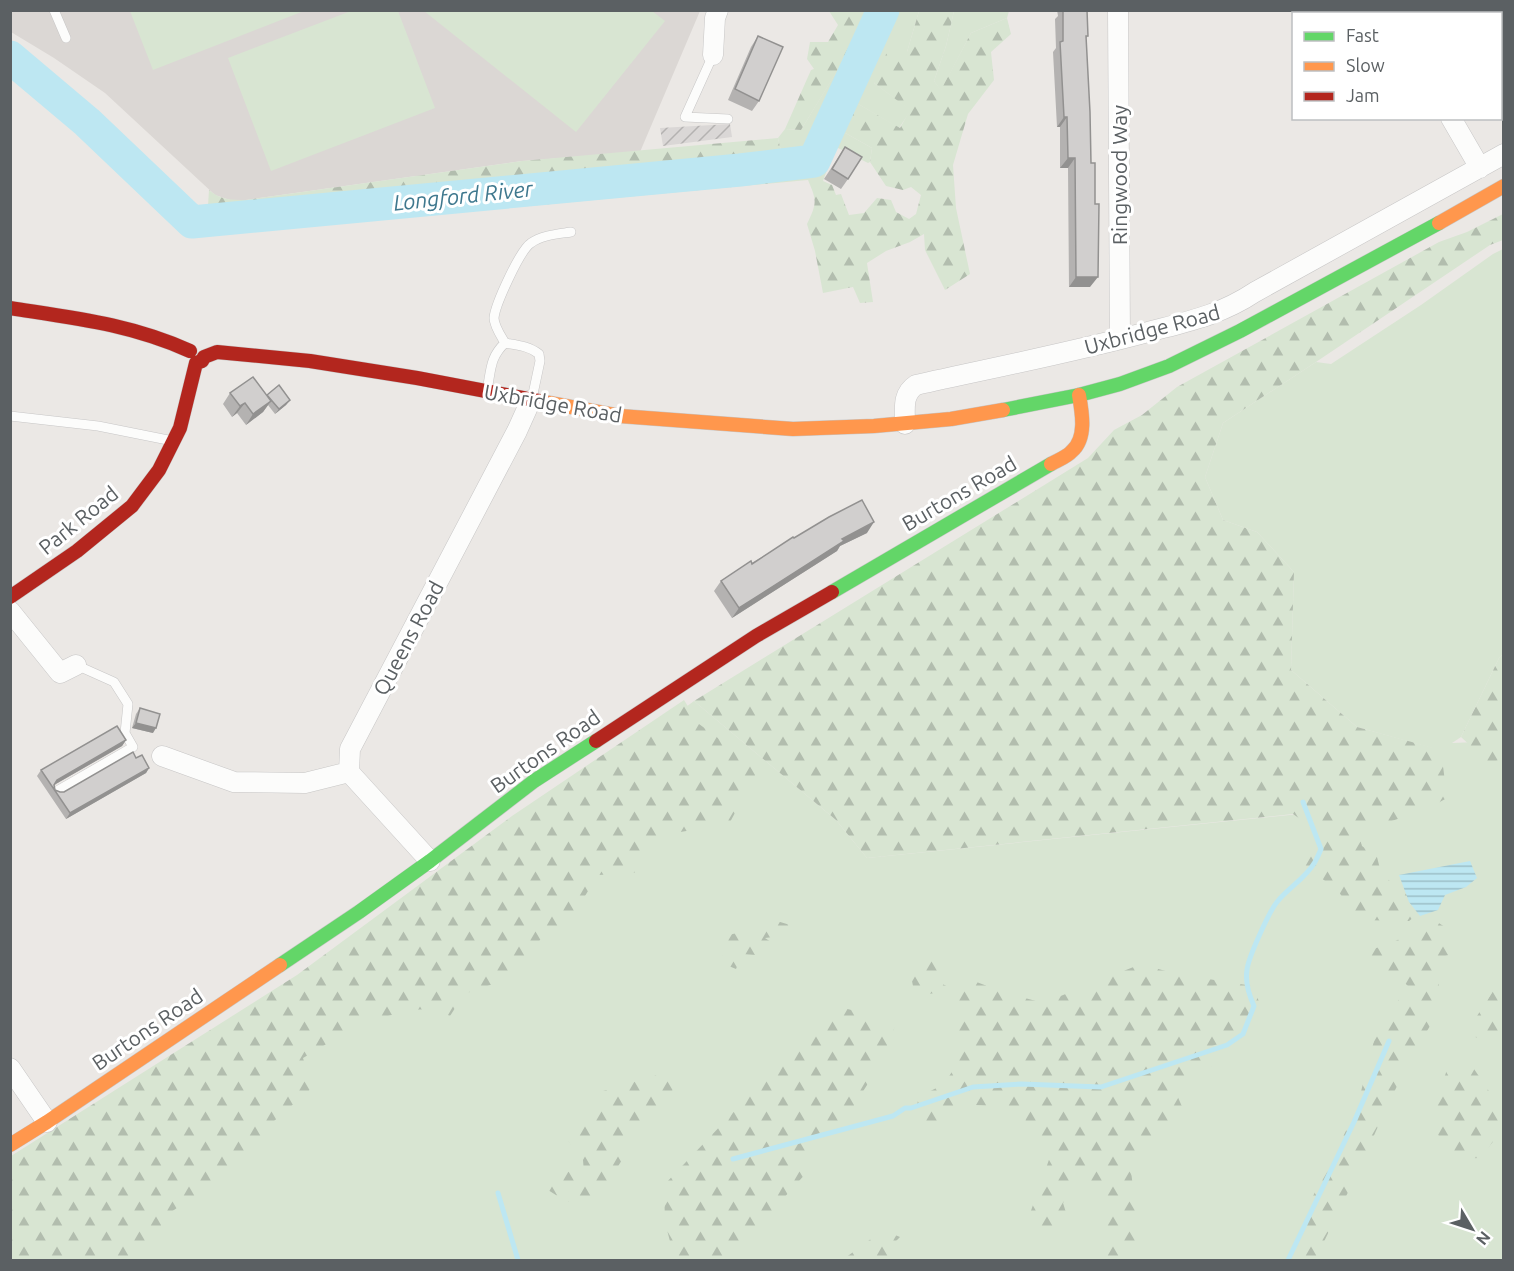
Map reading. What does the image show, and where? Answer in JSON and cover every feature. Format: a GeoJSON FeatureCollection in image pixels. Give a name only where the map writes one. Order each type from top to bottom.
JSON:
{"type":"FeatureCollection","features":[{"type":"Feature","properties":{"kind":"main road","name":"Uxbridge Road"},"geometry":{"type":"LineString","coordinates":[[197,357],[217,352],[310,361],[417,378],[620,416],[793,429],[904,424],[951,418],[1079,395],[1120,384],[1169,366],[1378,257],[1503,186]]}},
{"type":"Feature","properties":{"kind":"main road"},"geometry":{"type":"LineString","coordinates":[[10,308],[106,322],[168,340],[197,357]]}},
{"type":"Feature","properties":{"kind":"main road","name":"Park Road"},"geometry":{"type":"LineString","coordinates":[[10,597],[77,551],[132,506],[159,470],[180,428],[197,357]]}},
{"type":"Feature","properties":{"kind":"main road","name":"Burtons Road"},"geometry":{"type":"LineString","coordinates":[[10,1145],[359,912],[534,781],[756,636],[1073,450],[1080,441],[1083,418],[1079,395]]}},
{"type":"Feature","properties":{"kind":"street"},"geometry":{"type":"LineString","coordinates":[[713,55],[715,18],[718,10]]}},
{"type":"Feature","properties":{"kind":"street","name":"Ringwood Way"},"geometry":{"type":"LineString","coordinates":[[1118,10],[1120,339]]}},
{"type":"Feature","properties":{"kind":"street"},"geometry":{"type":"LineString","coordinates":[[1452,120],[1480,168]]}},
{"type":"Feature","properties":{"kind":"street","name":"Uxbridge Road"},"geometry":{"type":"LineString","coordinates":[[904,424],[906,397],[909,389],[916,385],[1120,339],[1212,315],[1227,309],[1503,154]]}},
{"type":"Feature","properties":{"kind":"street","name":"Queens Road"},"geometry":{"type":"LineString","coordinates":[[349,772],[350,749],[517,431],[531,400]]}},
{"type":"Feature","properties":{"kind":"street"},"geometry":{"type":"LineString","coordinates":[[10,611],[60,673],[76,665]]}},
{"type":"Feature","properties":{"kind":"street"},"geometry":{"type":"LineString","coordinates":[[162,756],[234,782],[305,783],[349,772],[430,861]]}},
{"type":"Feature","properties":{"kind":"street"},"geometry":{"type":"LineString","coordinates":[[10,1068],[47,1122]]}},
{"type":"Feature","properties":{"kind":"lane"},"geometry":{"type":"LineString","coordinates":[[54,10],[66,38]]}},
{"type":"Feature","properties":{"kind":"lane"},"geometry":{"type":"LineString","coordinates":[[713,55],[685,117],[728,119]]}},
{"type":"Feature","properties":{"kind":"lane"},"geometry":{"type":"LineString","coordinates":[[505,344],[494,319],[497,307],[525,247],[539,238],[571,232]]}},
{"type":"Feature","properties":{"kind":"lane"},"geometry":{"type":"LineString","coordinates":[[487,391],[496,351],[505,344],[518,345],[539,354],[537,379],[531,400]]}},
{"type":"Feature","properties":{"kind":"lane"},"geometry":{"type":"LineString","coordinates":[[10,416],[98,426],[173,441]]}},
{"type":"Feature","properties":{"kind":"lane"},"geometry":{"type":"LineString","coordinates":[[57,791],[133,747],[126,732],[128,704],[114,682],[76,665]]}},
{"type":"Feature","properties":{"kind":"shaded area"},"geometry":{"type":"Polygon","coordinates":[[[11,10],[700,11],[640,152],[522,161],[246,200],[230,200],[215,195],[105,93],[11,32],[11,10]]]}},
{"type":"Feature","properties":{"kind":"shaded area"},"geometry":{"type":"Polygon","coordinates":[[[730,124],[732,137],[663,146],[660,128],[730,124]]]}},
{"type":"Feature","properties":{"kind":"green space"},"geometry":{"type":"Polygon","coordinates":[[[130,11],[304,11],[153,70],[130,11]]]}},
{"type":"Feature","properties":{"kind":"green space"},"geometry":{"type":"Polygon","coordinates":[[[351,11],[398,11],[435,108],[271,171],[228,58],[351,11]]]}},
{"type":"Feature","properties":{"kind":"green space"},"geometry":{"type":"Polygon","coordinates":[[[424,11],[652,11],[665,21],[576,132],[424,11]]]}},
{"type":"Feature","properties":{"kind":"green space"},"geometry":{"type":"Polygon","coordinates":[[[829,11],[871,11],[864,27],[801,130],[785,129],[811,70],[814,69],[807,59],[810,42],[828,42],[838,25],[829,11]]]}},
{"type":"Feature","properties":{"kind":"green space"},"geometry":{"type":"Polygon","coordinates":[[[896,11],[919,11],[907,52],[874,83],[911,110],[899,128],[853,101],[865,81],[896,11]]]}},
{"type":"Feature","properties":{"kind":"green space"},"geometry":{"type":"Polygon","coordinates":[[[919,11],[954,11],[946,46],[934,81],[941,90],[971,33],[1007,18],[1011,34],[991,52],[994,80],[968,114],[953,165],[956,208],[970,274],[945,290],[925,250],[924,234],[886,251],[867,263],[873,302],[860,303],[853,287],[823,293],[807,224],[815,202],[808,180],[206,236],[209,190],[222,198],[246,200],[522,161],[778,138],[783,171],[820,163],[828,167],[823,181],[832,185],[836,195],[841,194],[849,215],[864,213],[877,198],[891,200],[896,212],[909,219],[916,214],[921,195],[911,187],[903,190],[886,186],[870,162],[872,148],[840,130],[853,101],[900,128],[910,110],[874,83],[889,47],[907,52],[919,11]]]}},
{"type":"Feature","properties":{"kind":"green space"},"geometry":{"type":"Polygon","coordinates":[[[954,11],[1009,11],[1007,18],[971,33],[941,91],[934,81],[946,46],[954,11]]]}},
{"type":"Feature","properties":{"kind":"green space"},"geometry":{"type":"Polygon","coordinates":[[[864,26],[809,155],[783,160],[778,138],[785,129],[801,130],[864,26]]]}},
{"type":"Feature","properties":{"kind":"green space"},"geometry":{"type":"Polygon","coordinates":[[[840,130],[872,148],[870,162],[832,145],[840,130]]]}},
{"type":"Feature","properties":{"kind":"green space"},"geometry":{"type":"Polygon","coordinates":[[[1503,214],[1503,240],[1490,245],[1223,423],[1205,477],[1223,520],[1257,532],[1294,572],[1291,670],[1357,727],[1441,750],[1447,798],[1425,810],[1358,832],[1362,846],[1377,857],[1381,873],[1393,884],[1419,886],[1424,909],[1409,921],[1357,920],[1339,892],[1320,877],[1306,874],[1304,863],[1317,847],[1313,828],[1293,814],[867,858],[836,820],[694,701],[1088,458],[1114,430],[1142,415],[1177,387],[1439,242],[1467,232],[1503,214]]]}},
{"type":"Feature","properties":{"kind":"green space"},"geometry":{"type":"Polygon","coordinates":[[[1503,249],[1503,654],[1461,737],[1452,743],[1503,741],[1503,1260],[11,1260],[320,979],[694,701],[836,820],[867,858],[1319,812],[1432,748],[1357,727],[1291,670],[1294,572],[1257,532],[1223,520],[1205,477],[1223,423],[1316,362],[1331,364],[1503,249]]]}},
{"type":"Feature","properties":{"kind":"green space"},"geometry":{"type":"Polygon","coordinates":[[[1503,654],[1503,759],[1489,763],[1461,737],[1503,654]]]}},
{"type":"Feature","properties":{"kind":"green space"},"geometry":{"type":"Polygon","coordinates":[[[684,700],[699,724],[759,768],[729,824],[668,834],[634,873],[598,875],[575,912],[541,939],[502,981],[464,994],[450,1016],[430,1009],[409,1010],[360,1024],[303,1058],[312,1088],[274,1121],[227,1174],[171,1212],[143,1250],[128,1260],[11,1260],[11,1156],[297,975],[512,816],[684,700]]]}},
{"type":"Feature","properties":{"kind":"green space"},"geometry":{"type":"Polygon","coordinates":[[[1428,916],[1448,929],[1453,954],[1433,959],[1440,991],[1430,1026],[1410,1059],[1315,1260],[1294,1260],[1306,1210],[1356,1111],[1376,1033],[1408,986],[1392,971],[1369,972],[1365,951],[1387,945],[1414,932],[1428,916]]]}},
{"type":"Feature","properties":{"kind":"green space"},"geometry":{"type":"Polygon","coordinates":[[[777,921],[790,925],[788,935],[765,938],[774,944],[770,956],[742,954],[736,969],[724,964],[720,937],[737,933],[753,940],[757,923],[777,921]]]}},
{"type":"Feature","properties":{"kind":"green space"},"geometry":{"type":"Polygon","coordinates":[[[920,959],[942,959],[939,982],[950,988],[966,978],[1003,992],[1043,1003],[1141,964],[1176,974],[1253,986],[1261,1007],[1252,1025],[1236,1038],[1212,1046],[1214,1065],[1173,1086],[1187,1118],[1130,1163],[1140,1260],[1103,1260],[1105,1229],[1100,1181],[1076,1184],[1063,1203],[1069,1222],[1053,1232],[1027,1222],[1051,1154],[1029,1140],[1025,1118],[1010,1107],[975,1105],[943,1108],[933,1134],[913,1120],[919,1097],[944,1084],[959,1061],[960,1034],[949,998],[935,993],[915,996],[911,976],[920,959]]]}},
{"type":"Feature","properties":{"kind":"green space"},"geometry":{"type":"Polygon","coordinates":[[[1503,976],[1503,1035],[1496,1046],[1466,1033],[1503,976]]]}},
{"type":"Feature","properties":{"kind":"green space"},"geometry":{"type":"Polygon","coordinates":[[[835,1006],[897,1021],[879,1066],[838,1131],[808,1144],[808,1171],[751,1231],[741,1259],[652,1260],[673,1253],[665,1222],[664,1185],[835,1006]]]}},
{"type":"Feature","properties":{"kind":"green space"},"geometry":{"type":"Polygon","coordinates":[[[1449,1064],[1472,1066],[1503,1112],[1503,1129],[1480,1158],[1450,1159],[1432,1122],[1449,1064]]]}},
{"type":"Feature","properties":{"kind":"green space"},"geometry":{"type":"Polygon","coordinates":[[[671,1071],[675,1088],[657,1106],[614,1173],[591,1199],[567,1202],[548,1190],[551,1170],[584,1173],[583,1160],[566,1138],[603,1091],[671,1071]]]}},
{"type":"Feature","properties":{"kind":"green space"},"geometry":{"type":"Polygon","coordinates":[[[883,1230],[900,1237],[890,1247],[899,1259],[903,1260],[885,1260],[879,1257],[876,1260],[845,1260],[845,1258],[883,1230]]]}},
{"type":"Feature","properties":{"kind":"water"},"geometry":{"type":"Polygon","coordinates":[[[1470,861],[1477,878],[1466,887],[1445,895],[1438,910],[1420,916],[1409,902],[1399,875],[1470,861]]]}},
{"type":"Feature","properties":{"kind":"building"},"geometry":{"type":"Polygon","coordinates":[[[1063,10],[1087,10],[1091,163],[1095,163],[1095,204],[1099,204],[1098,277],[1076,277],[1075,158],[1068,158],[1067,117],[1064,117],[1060,42],[1063,41],[1063,10]]]}},
{"type":"Feature","properties":{"kind":"building"},"geometry":{"type":"Polygon","coordinates":[[[758,36],[783,47],[759,101],[735,89],[758,36]]]}},
{"type":"Feature","properties":{"kind":"building"},"geometry":{"type":"Polygon","coordinates":[[[845,147],[862,157],[848,179],[832,169],[845,147]]]}},
{"type":"Feature","properties":{"kind":"building"},"geometry":{"type":"Polygon","coordinates":[[[253,377],[271,401],[253,414],[245,403],[240,406],[230,393],[253,377]]]}},
{"type":"Feature","properties":{"kind":"building"},"geometry":{"type":"Polygon","coordinates":[[[279,385],[290,400],[279,409],[267,395],[279,385]]]}},
{"type":"Feature","properties":{"kind":"building"},"geometry":{"type":"Polygon","coordinates":[[[862,500],[874,522],[842,539],[844,541],[739,608],[721,581],[751,561],[752,564],[793,537],[862,500]]]}},
{"type":"Feature","properties":{"kind":"building"},"geometry":{"type":"Polygon","coordinates":[[[140,708],[160,714],[156,728],[136,723],[140,708]]]}},
{"type":"Feature","properties":{"kind":"building"},"geometry":{"type":"Polygon","coordinates":[[[117,726],[126,740],[57,780],[54,785],[55,790],[64,792],[133,752],[136,758],[142,755],[149,768],[70,813],[41,770],[117,726]]]}},
{"type":"Feature","properties":{"kind":"waterway","name":"Longford River"},"geometry":{"type":"LineString","coordinates":[[10,57],[87,122],[192,222],[814,161],[883,10]]}},
{"type":"Feature","properties":{"kind":"waterway"},"geometry":{"type":"LineString","coordinates":[[733,1159],[893,1116],[905,1108],[973,1087],[1021,1084],[1101,1087],[1227,1045],[1243,1034],[1254,1006],[1248,988],[1247,970],[1264,925],[1273,907],[1311,868],[1321,849],[1303,802]]}},
{"type":"Feature","properties":{"kind":"waterway"},"geometry":{"type":"LineString","coordinates":[[1288,1260],[1354,1122],[1389,1041]]}},
{"type":"Feature","properties":{"kind":"waterway"},"geometry":{"type":"LineString","coordinates":[[498,1193],[518,1260]]}},
{"type":"Feature","properties":{"kind":"traffic: fast"},"geometry":{"type":"LineString","coordinates":[[1003,410],[1079,395],[1120,384],[1169,366],[1240,331],[1439,223]]}},
{"type":"Feature","properties":{"kind":"traffic: fast"},"geometry":{"type":"LineString","coordinates":[[832,592],[1051,464]]}},
{"type":"Feature","properties":{"kind":"traffic: fast"},"geometry":{"type":"LineString","coordinates":[[280,965],[430,861],[534,781],[596,741]]}},
{"type":"Feature","properties":{"kind":"traffic: slow"},"geometry":{"type":"LineString","coordinates":[[1439,223],[1504,186]]}},
{"type":"Feature","properties":{"kind":"traffic: slow"},"geometry":{"type":"LineString","coordinates":[[1051,464],[1070,453],[1080,439],[1082,424],[1079,395]]}},
{"type":"Feature","properties":{"kind":"traffic: slow"},"geometry":{"type":"LineString","coordinates":[[544,402],[620,416],[793,429],[874,426],[951,419],[1003,410]]}},
{"type":"Feature","properties":{"kind":"traffic: slow"},"geometry":{"type":"LineString","coordinates":[[10,1145],[280,965]]}},
{"type":"Feature","properties":{"kind":"traffic: jam"},"geometry":{"type":"LineString","coordinates":[[10,308],[124,328],[190,351]]}},
{"type":"Feature","properties":{"kind":"traffic: jam"},"geometry":{"type":"LineString","coordinates":[[196,363],[217,352],[310,361],[544,402]]}},
{"type":"Feature","properties":{"kind":"traffic: jam"},"geometry":{"type":"LineString","coordinates":[[10,597],[77,551],[132,506],[159,470],[180,428],[196,363]]}},
{"type":"Feature","properties":{"kind":"traffic: jam"},"geometry":{"type":"LineString","coordinates":[[596,741],[756,636],[832,592]]}}]}
